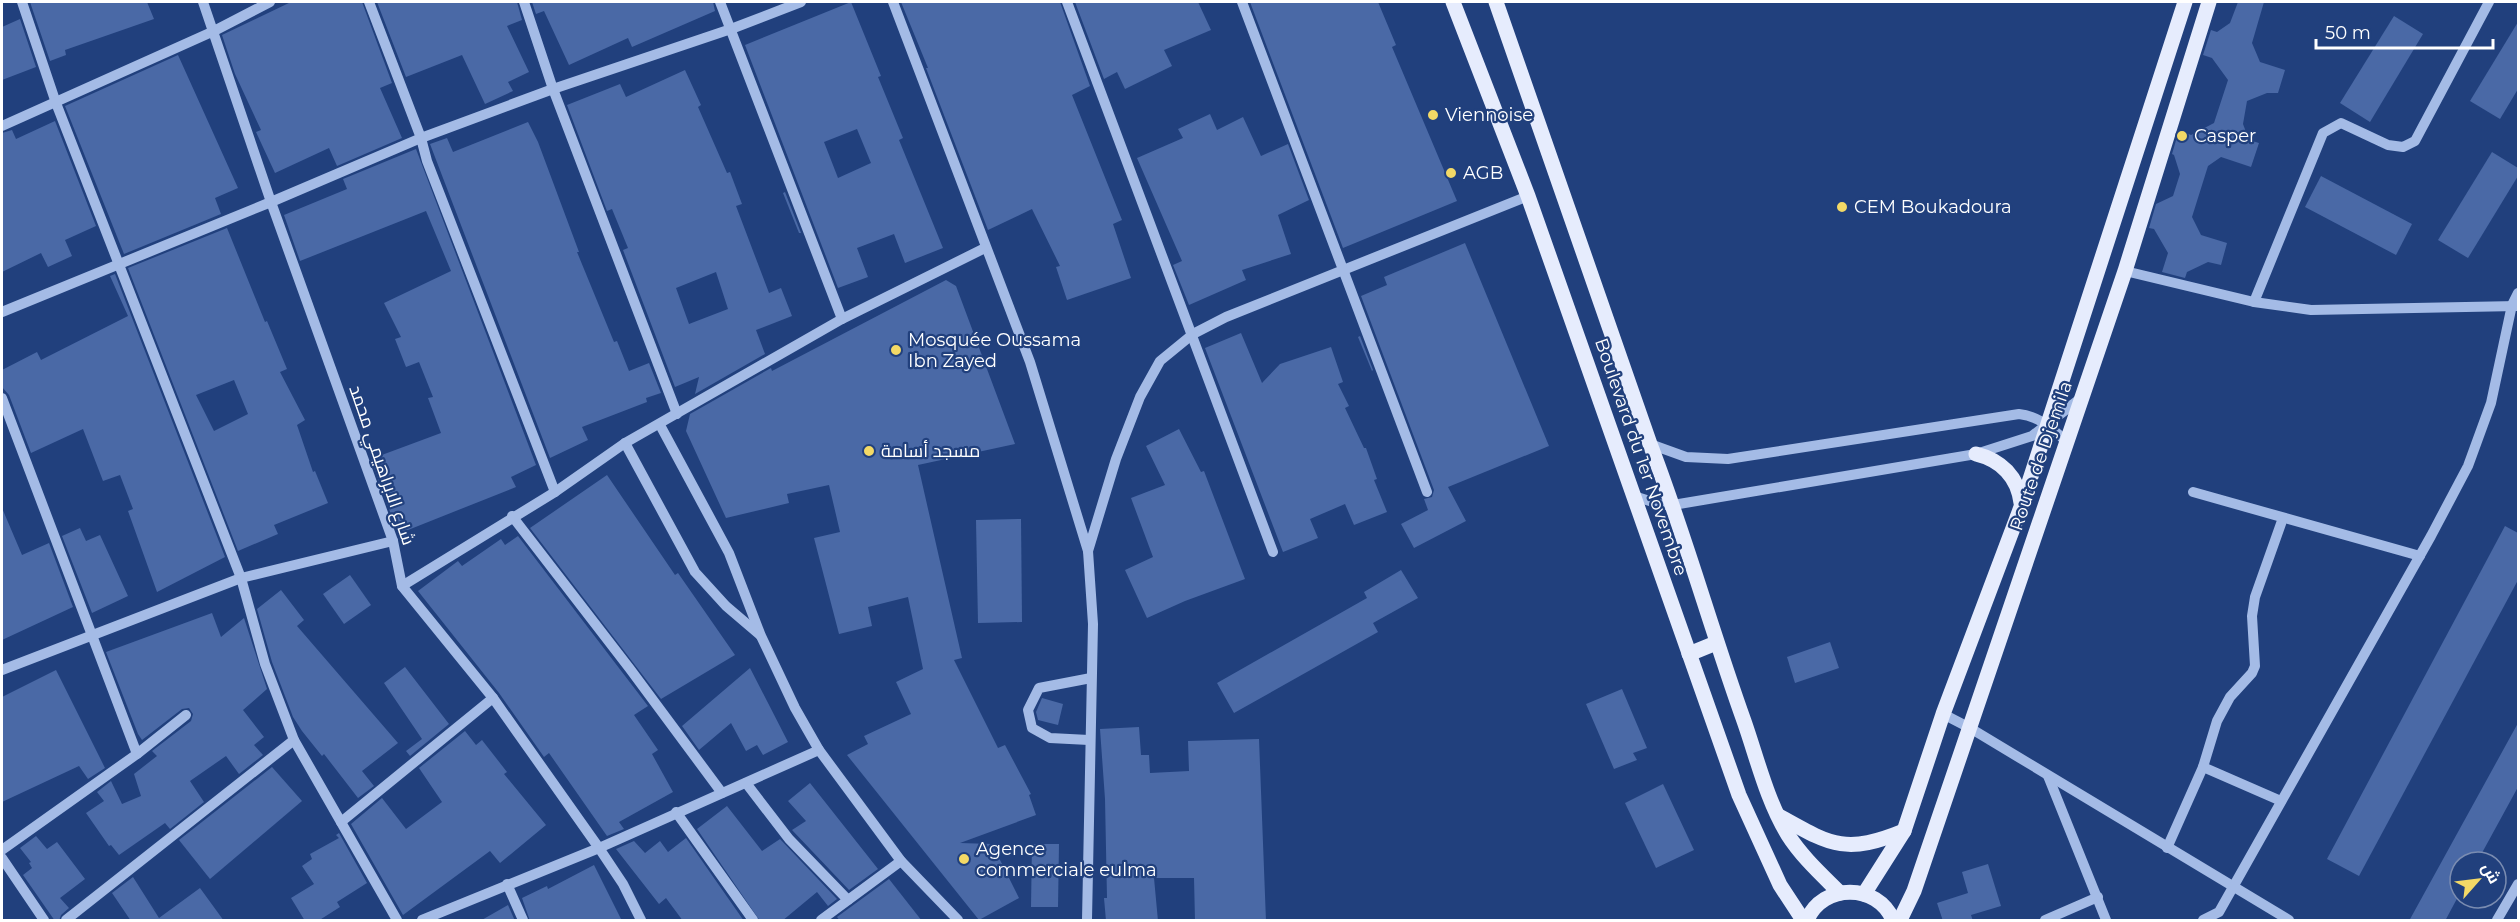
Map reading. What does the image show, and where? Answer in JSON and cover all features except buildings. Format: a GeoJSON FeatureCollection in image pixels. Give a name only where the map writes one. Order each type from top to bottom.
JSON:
{"type":"FeatureCollection","features":[{"type":"Feature","properties":{"kind":"main road","name":"Boulevard du 1er Novembre"},"geometry":{"type":"LineString","coordinates":[[1453,2],[1528,196],[1739,795],[1780,885],[1805,921]]}},
{"type":"Feature","properties":{"kind":"main road","name":"Boulevard du 1er Novembre"},"geometry":{"type":"LineString","coordinates":[[1496,2],[1673,505],[1716,643],[1779,816],[1803,855],[1840,893]]}},
{"type":"Feature","properties":{"kind":"main road","name":"Route de Djemila"},"geometry":{"type":"LineString","coordinates":[[1864,894],[1904,831],[1943,714],[2021,507],[2185,2]]}},
{"type":"Feature","properties":{"kind":"main road","name":"Route de Djemila"},"geometry":{"type":"LineString","coordinates":[[1900,921],[1914,891],[2125,271],[2208,2]]}},
{"type":"Feature","properties":{"kind":"main road"},"geometry":{"type":"LineString","coordinates":[[1976,454],[1999,463],[2008,472],[2020,494],[2021,507]]}},
{"type":"Feature","properties":{"kind":"main road"},"geometry":{"type":"LineString","coordinates":[[1689,654],[1716,643]]}},
{"type":"Feature","properties":{"kind":"main road"},"geometry":{"type":"LineString","coordinates":[[1779,816],[1835,844],[1875,843],[1904,831]]}},
{"type":"Feature","properties":{"kind":"main road"},"geometry":{"type":"LineString","coordinates":[[1805,921],[1818,904],[1840,893],[1864,894],[1885,907],[1893,921]]}},
{"type":"Feature","properties":{"kind":"street"},"geometry":{"type":"LineString","coordinates":[[22,2],[56,103],[121,264],[242,578],[265,664],[294,740],[397,921]]}},
{"type":"Feature","properties":{"kind":"street","name":"شارع الابراهيمي محمد"},"geometry":{"type":"LineString","coordinates":[[203,2],[271,202],[393,541],[402,586],[493,698],[623,884],[640,921]]}},
{"type":"Feature","properties":{"kind":"street"},"geometry":{"type":"LineString","coordinates":[[2,126],[213,31],[270,2]]}},
{"type":"Feature","properties":{"kind":"street"},"geometry":{"type":"LineString","coordinates":[[369,2],[421,138],[427,161],[555,492]]}},
{"type":"Feature","properties":{"kind":"street"},"geometry":{"type":"LineString","coordinates":[[525,2],[553,89],[677,414]]}},
{"type":"Feature","properties":{"kind":"street"},"geometry":{"type":"LineString","coordinates":[[720,2],[842,320]]}},
{"type":"Feature","properties":{"kind":"street"},"geometry":{"type":"LineString","coordinates":[[2,312],[421,138],[553,89],[731,29],[801,2]]}},
{"type":"Feature","properties":{"kind":"street"},"geometry":{"type":"LineString","coordinates":[[892,2],[1030,362],[1088,551],[1093,624],[1087,921]]}},
{"type":"Feature","properties":{"kind":"street"},"geometry":{"type":"LineString","coordinates":[[1067,2],[1273,552]]}},
{"type":"Feature","properties":{"kind":"street"},"geometry":{"type":"LineString","coordinates":[[1242,2],[1427,492]]}},
{"type":"Feature","properties":{"kind":"street"},"geometry":{"type":"LineString","coordinates":[[2254,302],[2323,133],[2341,123],[2388,145],[2403,147],[2415,141],[2489,2]]}},
{"type":"Feature","properties":{"kind":"street"},"geometry":{"type":"LineString","coordinates":[[1088,551],[1116,459],[1140,397],[1160,361],[1193,334],[1226,317],[1528,196]]}},
{"type":"Feature","properties":{"kind":"street"},"geometry":{"type":"LineString","coordinates":[[402,586],[512,516],[555,492],[625,443],[842,320],[985,248]]}},
{"type":"Feature","properties":{"kind":"street"},"geometry":{"type":"LineString","coordinates":[[2125,271],[2254,302],[2311,310],[2515,305]]}},
{"type":"Feature","properties":{"kind":"street"},"geometry":{"type":"LineString","coordinates":[[2203,921],[2219,912],[2420,556],[2468,466],[2491,403],[2518,293]]}},
{"type":"Feature","properties":{"kind":"street"},"geometry":{"type":"LineString","coordinates":[[2,398],[136,754]]}},
{"type":"Feature","properties":{"kind":"street"},"geometry":{"type":"LineString","coordinates":[[1634,496],[1662,505],[1673,505],[1976,454],[2025,440],[2081,398]]}},
{"type":"Feature","properties":{"kind":"street"},"geometry":{"type":"LineString","coordinates":[[1650,444],[1686,457],[1728,459],[2019,414],[2035,417],[2047,424],[2066,441]]}},
{"type":"Feature","properties":{"kind":"street"},"geometry":{"type":"LineString","coordinates":[[660,425],[729,553],[761,636],[795,708],[819,750],[901,861],[958,921]]}},
{"type":"Feature","properties":{"kind":"street"},"geometry":{"type":"LineString","coordinates":[[625,443],[695,572],[726,606],[761,636]]}},
{"type":"Feature","properties":{"kind":"street"},"geometry":{"type":"LineString","coordinates":[[2193,492],[2420,556]]}},
{"type":"Feature","properties":{"kind":"street"},"geometry":{"type":"LineString","coordinates":[[512,516],[722,793]]}},
{"type":"Feature","properties":{"kind":"street"},"geometry":{"type":"LineString","coordinates":[[2167,848],[2203,767],[2217,721],[2226,703],[2255,666],[2252,616],[2255,597],[2283,518]]}},
{"type":"Feature","properties":{"kind":"street"},"geometry":{"type":"LineString","coordinates":[[2,670],[242,578],[393,541]]}},
{"type":"Feature","properties":{"kind":"street"},"geometry":{"type":"LineString","coordinates":[[1089,740],[1050,738],[1032,728],[1028,710],[1039,688],[1091,678]]}},
{"type":"Feature","properties":{"kind":"street"},"geometry":{"type":"LineString","coordinates":[[341,822],[493,698]]}},
{"type":"Feature","properties":{"kind":"street"},"geometry":{"type":"LineString","coordinates":[[1943,714],[1970,728],[2289,921]]}},
{"type":"Feature","properties":{"kind":"street"},"geometry":{"type":"LineString","coordinates":[[2,850],[136,754],[186,715]]}},
{"type":"Feature","properties":{"kind":"street"},"geometry":{"type":"LineString","coordinates":[[66,921],[294,740]]}},
{"type":"Feature","properties":{"kind":"street"},"geometry":{"type":"LineString","coordinates":[[422,921],[599,848],[819,750]]}},
{"type":"Feature","properties":{"kind":"street"},"geometry":{"type":"LineString","coordinates":[[2203,767],[2281,801]]}},
{"type":"Feature","properties":{"kind":"street"},"geometry":{"type":"LineString","coordinates":[[2048,776],[2106,921]]}},
{"type":"Feature","properties":{"kind":"street"},"geometry":{"type":"LineString","coordinates":[[746,783],[789,839],[848,900]]}},
{"type":"Feature","properties":{"kind":"street"},"geometry":{"type":"LineString","coordinates":[[676,812],[753,921]]}},
{"type":"Feature","properties":{"kind":"street"},"geometry":{"type":"LineString","coordinates":[[2,858],[44,921]]}},
{"type":"Feature","properties":{"kind":"street"},"geometry":{"type":"LineString","coordinates":[[821,921],[901,861]]}},
{"type":"Feature","properties":{"kind":"street"},"geometry":{"type":"LineString","coordinates":[[507,884],[523,921]]}},
{"type":"Feature","properties":{"kind":"street"},"geometry":{"type":"LineString","coordinates":[[2497,921],[2518,884]]}},
{"type":"Feature","properties":{"kind":"street"},"geometry":{"type":"LineString","coordinates":[[2045,921],[2098,897]]}},
{"type":"Feature","properties":{"kind":"place","name":"Viennoise"},"geometry":{"type":"Point","coordinates":[1433,115]}},
{"type":"Feature","properties":{"kind":"place","name":"Casper"},"geometry":{"type":"Point","coordinates":[2182,136]}},
{"type":"Feature","properties":{"kind":"place","name":"AGB"},"geometry":{"type":"Point","coordinates":[1451,173]}},
{"type":"Feature","properties":{"kind":"place","name":"CEM Boukadoura"},"geometry":{"type":"Point","coordinates":[1842,207]}},
{"type":"Feature","properties":{"kind":"place","name":"Mosquée Oussama Ibn Zayed"},"geometry":{"type":"Point","coordinates":[896,350]}},
{"type":"Feature","properties":{"kind":"place","name":"مسجد أسامة"},"geometry":{"type":"Point","coordinates":[869,451]}},
{"type":"Feature","properties":{"kind":"place","name":"Agence commerciale eulma"},"geometry":{"type":"Point","coordinates":[964,859]}}]}
